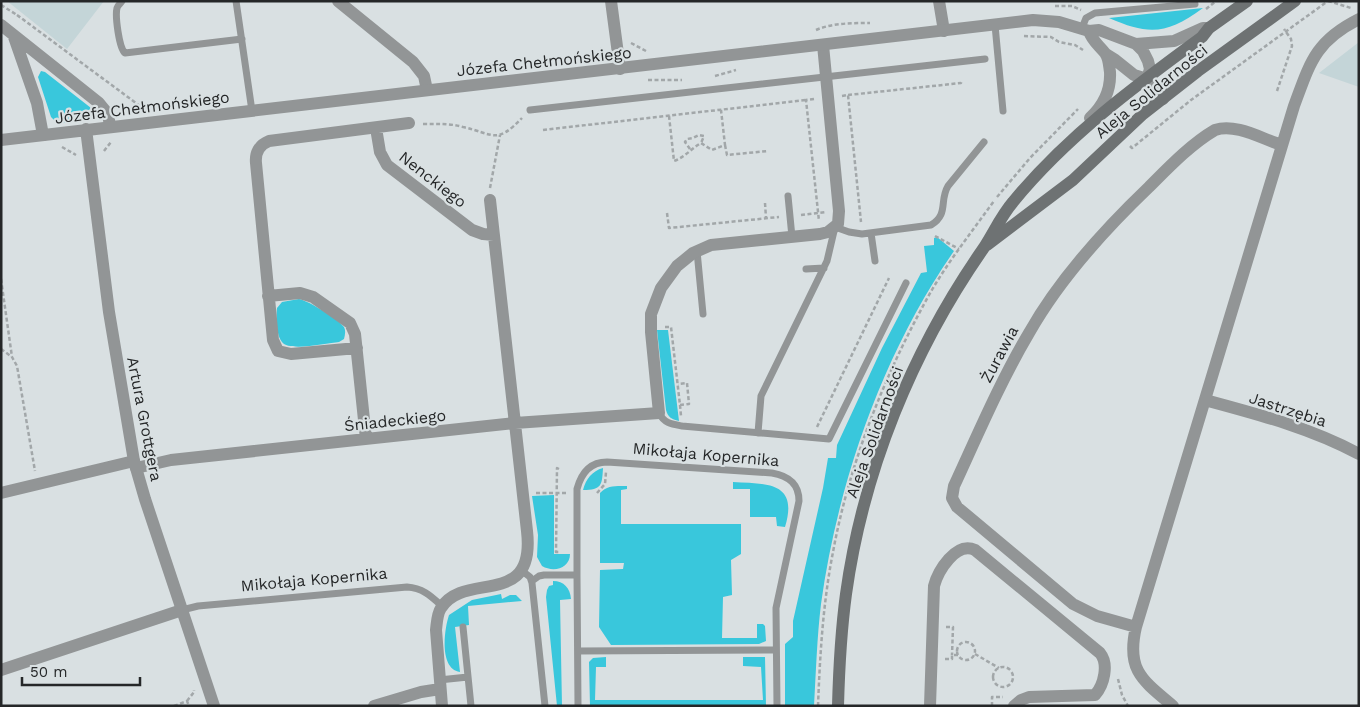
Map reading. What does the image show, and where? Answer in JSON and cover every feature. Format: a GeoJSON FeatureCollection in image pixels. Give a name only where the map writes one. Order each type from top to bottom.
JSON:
{"type":"FeatureCollection","features":[{"type":"Feature","properties":{"kind":"main road","name":"Aleja Solidarności"},"geometry":{"type":"LineString","coordinates":[[838,706],[840,650],[846,594],[858,530],[878,461],[899,403],[928,339],[955,291],[1012,202],[1055,156],[1100,115],[1247,1]]}},
{"type":"Feature","properties":{"kind":"main road","name":"Aleja Solidarności"},"geometry":{"type":"LineString","coordinates":[[985,246],[1073,180],[1125,130],[1163,99],[1294,1]]}},
{"type":"Feature","properties":{"kind":"street"},"geometry":{"type":"LineString","coordinates":[[338,1],[413,62],[424,76],[427,90]]}},
{"type":"Feature","properties":{"kind":"street"},"geometry":{"type":"LineString","coordinates":[[611,1],[620,69]]}},
{"type":"Feature","properties":{"kind":"street"},"geometry":{"type":"LineString","coordinates":[[939,1],[944,31]]}},
{"type":"Feature","properties":{"kind":"street"},"geometry":{"type":"LineString","coordinates":[[1173,706],[1148,685],[1137,671],[1133,654],[1136,627],[1294,106],[1311,61],[1326,41],[1357,14]]}},
{"type":"Feature","properties":{"kind":"street","name":"Józefa Chełmońskiego"},"geometry":{"type":"LineString","coordinates":[[1,140],[1046,20],[1104,31],[1136,44],[1174,41],[1203,28],[1210,28]]}},
{"type":"Feature","properties":{"kind":"street"},"geometry":{"type":"LineString","coordinates":[[1,26],[99,102],[108,114],[110,126]]}},
{"type":"Feature","properties":{"kind":"street"},"geometry":{"type":"LineString","coordinates":[[1086,29],[1106,54],[1114,58],[1134,75],[1147,79],[1163,99]]}},
{"type":"Feature","properties":{"kind":"street"},"geometry":{"type":"LineString","coordinates":[[13,34],[37,103],[43,135]]}},
{"type":"Feature","properties":{"kind":"street"},"geometry":{"type":"LineString","coordinates":[[1136,44],[1143,51],[1148,61],[1150,69],[1147,79]]}},
{"type":"Feature","properties":{"kind":"street"},"geometry":{"type":"LineString","coordinates":[[659,413],[651,332],[652,309],[661,288],[684,259],[711,245],[824,233],[835,227],[839,219],[823,45]]}},
{"type":"Feature","properties":{"kind":"street"},"geometry":{"type":"LineString","coordinates":[[1080,133],[1083,124],[1101,107],[1108,94],[1110,81],[1109,63],[1106,54]]}},
{"type":"Feature","properties":{"kind":"street"},"geometry":{"type":"LineString","coordinates":[[356,348],[290,354],[278,351],[273,340],[268,296],[256,163],[258,150],[264,143],[274,140],[409,123]]}},
{"type":"Feature","properties":{"kind":"street","name":"Nenckiego"},"geometry":{"type":"LineString","coordinates":[[376,128],[381,156],[386,165],[472,230],[494,235]]}},
{"type":"Feature","properties":{"kind":"street","name":"Artura Grottgera"},"geometry":{"type":"LineString","coordinates":[[86,129],[108,305],[135,464],[214,706]]}},
{"type":"Feature","properties":{"kind":"street","name":"Żurawia"},"geometry":{"type":"LineString","coordinates":[[1136,627],[1097,616],[1073,604],[956,507],[952,498],[954,486],[1002,384],[1029,332],[1075,267],[1117,219],[1167,170],[1215,130],[1231,129],[1282,145]]}},
{"type":"Feature","properties":{"kind":"street"},"geometry":{"type":"LineString","coordinates":[[442,706],[436,630],[437,619],[442,606],[455,596],[504,582],[521,570],[527,557],[528,541],[490,200]]}},
{"type":"Feature","properties":{"kind":"street"},"geometry":{"type":"LineString","coordinates":[[268,296],[300,293],[313,297],[350,323],[354,330],[366,439]]}},
{"type":"Feature","properties":{"kind":"street","name":"Jastrzębia"},"geometry":{"type":"LineString","coordinates":[[1205,400],[1315,433],[1359,454]]}},
{"type":"Feature","properties":{"kind":"street","name":"Śniadeckiego"},"geometry":{"type":"LineString","coordinates":[[1,493],[135,464],[515,423],[659,413]]}},
{"type":"Feature","properties":{"kind":"street"},"geometry":{"type":"LineString","coordinates":[[930,706],[934,586],[938,575],[949,561],[958,551],[968,548],[975,550],[1103,656],[1105,667],[1094,701],[1029,696],[1014,706]]}},
{"type":"Feature","properties":{"kind":"street"},"geometry":{"type":"LineString","coordinates":[[1,670],[182,610]]}},
{"type":"Feature","properties":{"kind":"street"},"geometry":{"type":"LineString","coordinates":[[374,706],[439,684]]}},
{"type":"Feature","properties":{"kind":"lane"},"geometry":{"type":"LineString","coordinates":[[122,1],[118,7],[117,14],[120,47],[125,53],[242,39]]}},
{"type":"Feature","properties":{"kind":"lane"},"geometry":{"type":"LineString","coordinates":[[236,1],[252,111]]}},
{"type":"Feature","properties":{"kind":"lane"},"geometry":{"type":"LineString","coordinates":[[1086,29],[1086,18],[1095,13],[1195,4]]}},
{"type":"Feature","properties":{"kind":"lane"},"geometry":{"type":"LineString","coordinates":[[995,25],[1003,111]]}},
{"type":"Feature","properties":{"kind":"lane"},"geometry":{"type":"LineString","coordinates":[[530,110],[985,58]]}},
{"type":"Feature","properties":{"kind":"lane"},"geometry":{"type":"LineString","coordinates":[[758,433],[761,396],[824,268],[835,227],[862,234],[926,227],[936,222],[944,210],[946,189],[984,142]]}},
{"type":"Feature","properties":{"kind":"lane"},"geometry":{"type":"LineString","coordinates":[[788,196],[792,237]]}},
{"type":"Feature","properties":{"kind":"lane"},"geometry":{"type":"LineString","coordinates":[[871,233],[875,261]]}},
{"type":"Feature","properties":{"kind":"lane"},"geometry":{"type":"LineString","coordinates":[[697,251],[703,314]]}},
{"type":"Feature","properties":{"kind":"lane"},"geometry":{"type":"LineString","coordinates":[[806,269],[824,268]]}},
{"type":"Feature","properties":{"kind":"lane"},"geometry":{"type":"LineString","coordinates":[[659,413],[662,419],[669,424],[829,439],[906,283]]}},
{"type":"Feature","properties":{"kind":"lane"},"geometry":{"type":"LineString","coordinates":[[578,706],[576,493],[578,483],[585,472],[596,463],[606,462]]}},
{"type":"Feature","properties":{"kind":"lane","name":"Mikołaja Kopernika"},"geometry":{"type":"LineString","coordinates":[[606,462],[772,473],[786,477],[795,484],[798,489],[799,501],[776,608],[777,706]]}},
{"type":"Feature","properties":{"kind":"lane"},"geometry":{"type":"LineString","coordinates":[[521,570],[532,581],[545,706]]}},
{"type":"Feature","properties":{"kind":"lane"},"geometry":{"type":"LineString","coordinates":[[532,581],[544,575],[577,575]]}},
{"type":"Feature","properties":{"kind":"lane","name":"Mikołaja Kopernika"},"geometry":{"type":"LineString","coordinates":[[182,610],[198,606],[407,587],[426,592],[442,606]]}},
{"type":"Feature","properties":{"kind":"lane"},"geometry":{"type":"LineString","coordinates":[[463,627],[471,706]]}},
{"type":"Feature","properties":{"kind":"lane"},"geometry":{"type":"LineString","coordinates":[[578,651],[776,650]]}},
{"type":"Feature","properties":{"kind":"lane"},"geometry":{"type":"LineString","coordinates":[[439,684],[468,677]]}},
{"type":"Feature","properties":{"kind":"path"},"geometry":{"type":"LineString","coordinates":[[1126,142],[1132,148],[1179,109],[1328,1],[1357,14]]}},
{"type":"Feature","properties":{"kind":"path"},"geometry":{"type":"LineString","coordinates":[[1,5],[143,109],[147,108]]}},
{"type":"Feature","properties":{"kind":"path"},"geometry":{"type":"LineString","coordinates":[[1274,16],[1291,39],[1292,46],[1277,91]]}},
{"type":"Feature","properties":{"kind":"path"},"geometry":{"type":"LineString","coordinates":[[1038,37],[1051,37],[1059,42],[1070,43],[1088,55]]}},
{"type":"Feature","properties":{"kind":"path"},"geometry":{"type":"LineString","coordinates":[[848,95],[961,83],[961,80]]}},
{"type":"Feature","properties":{"kind":"path"},"geometry":{"type":"LineString","coordinates":[[544,130],[806,100]]}},
{"type":"Feature","properties":{"kind":"path"},"geometry":{"type":"LineString","coordinates":[[409,123],[451,124],[482,134],[500,135],[512,128],[530,110]]}},
{"type":"Feature","properties":{"kind":"path"},"geometry":{"type":"LineString","coordinates":[[721,110],[727,155],[768,151]]}},
{"type":"Feature","properties":{"kind":"path"},"geometry":{"type":"LineString","coordinates":[[669,116],[674,161],[686,155],[690,149],[701,144],[704,136],[698,135],[687,139],[685,142],[690,149]]}},
{"type":"Feature","properties":{"kind":"path"},"geometry":{"type":"LineString","coordinates":[[490,200],[492,174],[500,135]]}},
{"type":"Feature","properties":{"kind":"path"},"geometry":{"type":"LineString","coordinates":[[701,144],[712,150],[726,145]]}},
{"type":"Feature","properties":{"kind":"path"},"geometry":{"type":"LineString","coordinates":[[765,203],[766,218]]}},
{"type":"Feature","properties":{"kind":"path"},"geometry":{"type":"LineString","coordinates":[[667,213],[669,228],[860,209]]}},
{"type":"Feature","properties":{"kind":"path"},"geometry":{"type":"LineString","coordinates":[[934,236],[937,235],[959,249]]}},
{"type":"Feature","properties":{"kind":"path"},"geometry":{"type":"LineString","coordinates":[[814,438],[818,425],[889,278]]}},
{"type":"Feature","properties":{"kind":"path"},"geometry":{"type":"LineString","coordinates":[[1,279],[12,357],[17,366],[36,477]]}},
{"type":"Feature","properties":{"kind":"path"},"geometry":{"type":"LineString","coordinates":[[660,328],[671,327],[680,405],[688,404],[687,383],[678,384]]}},
{"type":"Feature","properties":{"kind":"path"},"geometry":{"type":"LineString","coordinates":[[1,349],[12,357]]}},
{"type":"Feature","properties":{"kind":"path"},"geometry":{"type":"LineString","coordinates":[[597,492],[605,484],[606,462]]}},
{"type":"Feature","properties":{"kind":"path"},"geometry":{"type":"LineString","coordinates":[[559,469],[557,468],[556,493],[556,552],[559,552]]}},
{"type":"Feature","properties":{"kind":"path"},"geometry":{"type":"LineString","coordinates":[[523,493],[576,493]]}},
{"type":"Feature","properties":{"kind":"path"},"geometry":{"type":"LineString","coordinates":[[941,627],[953,627],[952,655]]}},
{"type":"Feature","properties":{"kind":"path"},"geometry":{"type":"LineString","coordinates":[[964,643],[969,643],[974,646],[975,654],[971,659],[965,660],[960,658],[958,649],[964,643]]}},
{"type":"Feature","properties":{"kind":"path"},"geometry":{"type":"LineString","coordinates":[[975,654],[999,668],[1006,667],[1011,671],[1013,681],[1009,686],[999,687],[994,682],[994,672],[999,668]]}},
{"type":"Feature","properties":{"kind":"path"},"geometry":{"type":"LineString","coordinates":[[174,706],[187,702],[194,692],[192,684]]}},
{"type":"Feature","properties":{"kind":"path"},"geometry":{"type":"LineString","coordinates":[[992,706],[992,697],[1004,697]]}},
{"type":"Feature","properties":{"kind":"path"},"geometry":{"type":"LineString","coordinates":[[187,702],[189,706]]}},
{"type":"Feature","properties":{"kind":"shaded area"},"geometry":{"type":"Polygon","coordinates":[[[7,1],[104,1],[67,49],[7,1]]]}},
{"type":"Feature","properties":{"kind":"shaded area"},"geometry":{"type":"Polygon","coordinates":[[[1203,8],[1179,23],[1158,30],[1136,28],[1109,18],[1203,8]]]}},
{"type":"Feature","properties":{"kind":"shaded area"},"geometry":{"type":"Polygon","coordinates":[[[1359,42],[1359,87],[1319,73],[1359,42]]]}},
{"type":"Feature","properties":{"kind":"shaded area"},"geometry":{"type":"Polygon","coordinates":[[[41,71],[45,72],[91,108],[93,114],[91,118],[63,123],[55,121],[51,117],[38,77],[41,71]]]}},
{"type":"Feature","properties":{"kind":"shaded area"},"geometry":{"type":"Polygon","coordinates":[[[937,237],[954,251],[929,290],[885,375],[867,420],[839,511],[821,604],[814,706],[785,706],[785,644],[793,637],[793,621],[828,458],[836,458],[837,445],[882,348],[921,273],[927,272],[924,246],[934,245],[934,238],[937,237]]]}},
{"type":"Feature","properties":{"kind":"shaded area"},"geometry":{"type":"Polygon","coordinates":[[[299,299],[330,315],[341,324],[345,330],[344,339],[339,342],[300,347],[286,345],[282,342],[278,331],[277,308],[282,302],[299,299]]]}},
{"type":"Feature","properties":{"kind":"shaded area"},"geometry":{"type":"Polygon","coordinates":[[[657,330],[668,330],[679,421],[670,417],[666,410],[657,330]]]}},
{"type":"Feature","properties":{"kind":"shaded area"},"geometry":{"type":"Polygon","coordinates":[[[603,468],[600,485],[594,489],[583,490],[590,476],[603,468]]]}},
{"type":"Feature","properties":{"kind":"shaded area"},"geometry":{"type":"Polygon","coordinates":[[[733,482],[768,485],[777,488],[783,493],[787,501],[788,512],[785,527],[777,526],[776,517],[750,517],[750,489],[733,489],[733,482]]]}},
{"type":"Feature","properties":{"kind":"shaded area"},"geometry":{"type":"Polygon","coordinates":[[[627,486],[627,489],[621,490],[621,524],[741,524],[741,554],[731,560],[732,595],[723,597],[722,638],[757,638],[757,624],[763,624],[765,626],[766,641],[759,644],[611,645],[599,627],[600,570],[623,569],[624,563],[600,563],[600,493],[609,487],[627,486]]]}},
{"type":"Feature","properties":{"kind":"shaded area"},"geometry":{"type":"Polygon","coordinates":[[[554,495],[554,554],[570,554],[564,566],[551,569],[542,566],[537,557],[538,535],[532,496],[554,495]]]}},
{"type":"Feature","properties":{"kind":"shaded area"},"geometry":{"type":"Polygon","coordinates":[[[553,581],[560,582],[566,586],[571,599],[560,600],[562,706],[557,706],[546,597],[547,590],[549,586],[553,585],[553,581]]]}},
{"type":"Feature","properties":{"kind":"shaded area"},"geometry":{"type":"Polygon","coordinates":[[[501,594],[502,599],[510,595],[516,595],[522,601],[468,606],[469,625],[455,627],[460,672],[453,669],[446,657],[445,648],[449,615],[472,600],[501,594]]]}},
{"type":"Feature","properties":{"kind":"shaded area"},"geometry":{"type":"Polygon","coordinates":[[[606,657],[606,667],[596,667],[595,700],[763,700],[761,667],[743,666],[743,657],[765,657],[766,706],[590,706],[589,662],[593,658],[606,657]]]}}]}
